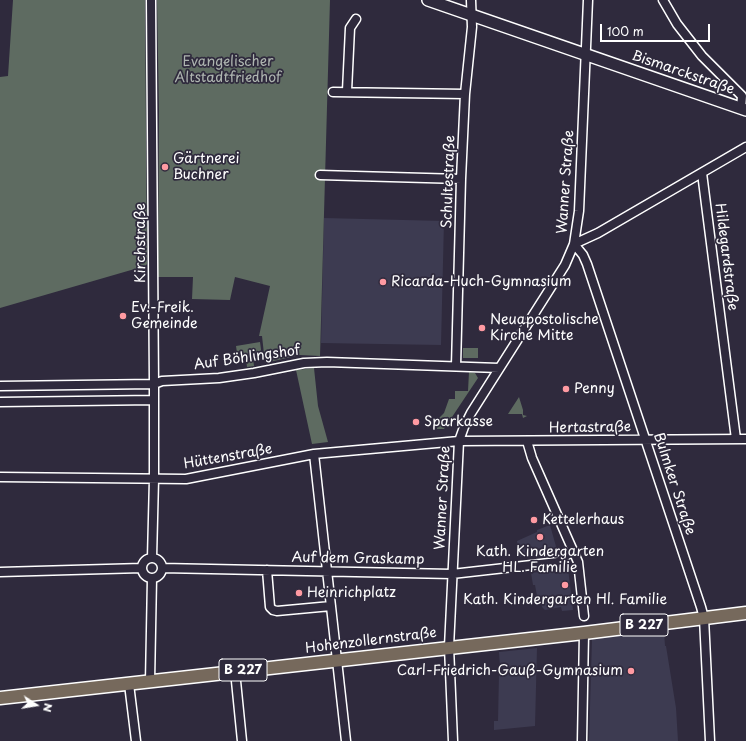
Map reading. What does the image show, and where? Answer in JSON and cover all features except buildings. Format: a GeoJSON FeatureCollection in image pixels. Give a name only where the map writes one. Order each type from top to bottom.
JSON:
{"type":"FeatureCollection","features":[{"type":"Feature","properties":{"kind":"main road","name":"Hohenzollernstraße"},"geometry":{"type":"LineString","coordinates":[[0,698],[584,633],[746,613]]}},
{"type":"Feature","properties":{"kind":"street","name":"Kirchstraße"},"geometry":{"type":"LineString","coordinates":[[152,0],[154,384],[152,558]]}},
{"type":"Feature","properties":{"kind":"street","name":"Bismarckstraße"},"geometry":{"type":"LineString","coordinates":[[428,0],[744,109]]}},
{"type":"Feature","properties":{"kind":"street","name":"Schultestraße"},"geometry":{"type":"LineString","coordinates":[[456,366],[461,179],[472,27],[471,0]]}},
{"type":"Feature","properties":{"kind":"street","name":"Wanner Straße"},"geometry":{"type":"LineString","coordinates":[[453,741],[449,648],[459,441],[471,413],[565,266],[574,244],[579,211],[588,0]]}},
{"type":"Feature","properties":{"kind":"street"},"geometry":{"type":"LineString","coordinates":[[663,0],[677,24],[702,56],[742,96],[744,109]]}},
{"type":"Feature","properties":{"kind":"street"},"geometry":{"type":"LineString","coordinates":[[347,91],[350,28],[356,19]]}},
{"type":"Feature","properties":{"kind":"street"},"geometry":{"type":"LineString","coordinates":[[333,92],[347,91],[466,94]]}},
{"type":"Feature","properties":{"kind":"street"},"geometry":{"type":"LineString","coordinates":[[574,244],[598,233],[746,147]]}},
{"type":"Feature","properties":{"kind":"street","name":"Hildegardstraße"},"geometry":{"type":"LineString","coordinates":[[702,173],[736,439]]}},
{"type":"Feature","properties":{"kind":"street"},"geometry":{"type":"LineString","coordinates":[[320,175],[461,179]]}},
{"type":"Feature","properties":{"kind":"street","name":"Bulmker Straße"},"geometry":{"type":"LineString","coordinates":[[574,244],[587,264],[704,618],[710,741]]}},
{"type":"Feature","properties":{"kind":"street","name":"Auf Böhlingshof"},"geometry":{"type":"LineString","coordinates":[[0,386],[154,384],[162,381],[219,378],[304,363],[327,362],[499,368]]}},
{"type":"Feature","properties":{"kind":"street"},"geometry":{"type":"LineString","coordinates":[[0,402],[154,400]]}},
{"type":"Feature","properties":{"kind":"street","name":"Hertastraße"},"geometry":{"type":"LineString","coordinates":[[459,441],[746,439]]}},
{"type":"Feature","properties":{"kind":"street","name":"Hüttenstraße"},"geometry":{"type":"LineString","coordinates":[[0,477],[186,479],[314,454],[459,441]]}},
{"type":"Feature","properties":{"kind":"street"},"geometry":{"type":"LineString","coordinates":[[527,441],[532,458],[578,562],[584,616]]}},
{"type":"Feature","properties":{"kind":"street"},"geometry":{"type":"LineString","coordinates":[[314,454],[346,741]]}},
{"type":"Feature","properties":{"kind":"street","name":"Auf dem Graskamp"},"geometry":{"type":"LineString","coordinates":[[162,568],[452,574],[558,562],[572,551]]}},
{"type":"Feature","properties":{"kind":"street"},"geometry":{"type":"LineString","coordinates":[[149,558],[152,558],[160,562],[162,568],[158,576],[152,578],[143,574],[142,568],[144,562],[149,558]]}},
{"type":"Feature","properties":{"kind":"street"},"geometry":{"type":"LineString","coordinates":[[0,572],[142,568]]}},
{"type":"Feature","properties":{"kind":"street"},"geometry":{"type":"LineString","coordinates":[[267,570],[270,607],[273,610],[277,611],[331,606]]}},
{"type":"Feature","properties":{"kind":"street"},"geometry":{"type":"LineString","coordinates":[[150,682],[152,578]]}},
{"type":"Feature","properties":{"kind":"street"},"geometry":{"type":"LineString","coordinates":[[582,741],[584,633]]}},
{"type":"Feature","properties":{"kind":"street"},"geometry":{"type":"LineString","coordinates":[[235,671],[242,741]]}},
{"type":"Feature","properties":{"kind":"street"},"geometry":{"type":"LineString","coordinates":[[129,684],[136,741]]}},
{"type":"Feature","properties":{"kind":"shaded area","name":"Ricarda-Huch-Gymnasium"},"geometry":{"type":"Polygon","coordinates":[[[324,218],[444,221],[441,345],[321,343],[324,218]]]}},
{"type":"Feature","properties":{"kind":"shaded area","name":"Kath. Kindergarten HL. Familie"},"geometry":{"type":"Polygon","coordinates":[[[550,525],[557,550],[555,553],[519,557],[517,541],[550,525]]]}},
{"type":"Feature","properties":{"kind":"shaded area"},"geometry":{"type":"Polygon","coordinates":[[[568,568],[573,610],[562,611],[561,607],[545,610],[542,607],[541,600],[537,596],[531,573],[568,568]]]}},
{"type":"Feature","properties":{"kind":"shaded area","name":"Carl-Friedrich-Gauß-Gymnasium"},"geometry":{"type":"Polygon","coordinates":[[[664,631],[665,646],[676,708],[678,741],[589,741],[592,639],[664,631]]]}},
{"type":"Feature","properties":{"kind":"shaded area"},"geometry":{"type":"Polygon","coordinates":[[[537,648],[535,726],[494,730],[494,721],[498,721],[500,673],[499,652],[537,648]]]}},
{"type":"Feature","properties":{"kind":"green space"},"geometry":{"type":"Polygon","coordinates":[[[13,0],[145,0],[147,264],[145,266],[0,308],[0,77],[8,76],[13,0]]]}},
{"type":"Feature","properties":{"kind":"green space","name":"Evangelischer Altstadtfriedhof"},"geometry":{"type":"Polygon","coordinates":[[[157,0],[330,0],[320,356],[300,355],[265,363],[262,336],[259,336],[270,286],[235,277],[230,300],[192,299],[193,277],[158,277],[159,111],[157,0]]]}},
{"type":"Feature","properties":{"kind":"green space"},"geometry":{"type":"Polygon","coordinates":[[[260,342],[262,357],[253,359],[254,366],[247,367],[246,359],[238,360],[236,346],[260,342]]]}},
{"type":"Feature","properties":{"kind":"green space"},"geometry":{"type":"Polygon","coordinates":[[[463,348],[478,348],[478,358],[463,358],[463,348]]]}},
{"type":"Feature","properties":{"kind":"green space"},"geometry":{"type":"Polygon","coordinates":[[[314,368],[318,406],[328,442],[312,444],[296,370],[314,368]]]}},
{"type":"Feature","properties":{"kind":"green space"},"geometry":{"type":"Polygon","coordinates":[[[469,372],[475,373],[478,378],[444,429],[437,429],[438,419],[444,413],[449,399],[455,399],[455,391],[468,391],[469,372]]]}},
{"type":"Feature","properties":{"kind":"green space"},"geometry":{"type":"Polygon","coordinates":[[[519,397],[523,415],[527,416],[523,418],[522,414],[508,414],[519,397]]]}},
{"type":"Feature","properties":{"kind":"place","name":"Gärtnerei Buchner"},"geometry":{"type":"Point","coordinates":[165,167]}},
{"type":"Feature","properties":{"kind":"place","name":"Ricarda-Huch-Gymnasium"},"geometry":{"type":"Point","coordinates":[383,282]}},
{"type":"Feature","properties":{"kind":"place","name":"Ev.-Freik. Gemeinde"},"geometry":{"type":"Point","coordinates":[123,316]}},
{"type":"Feature","properties":{"kind":"place","name":"Neuapostolische Kirche Mitte"},"geometry":{"type":"Point","coordinates":[482,328]}},
{"type":"Feature","properties":{"kind":"place","name":"Penny"},"geometry":{"type":"Point","coordinates":[566,389]}},
{"type":"Feature","properties":{"kind":"place","name":"Sparkasse"},"geometry":{"type":"Point","coordinates":[416,422]}},
{"type":"Feature","properties":{"kind":"place","name":"Kettelerhaus"},"geometry":{"type":"Point","coordinates":[534,520]}},
{"type":"Feature","properties":{"kind":"place","name":"Kath. Kindergarten HL. Familie"},"geometry":{"type":"Point","coordinates":[540,537]}},
{"type":"Feature","properties":{"kind":"place","name":"Kath. Kindergarten Hl. Familie"},"geometry":{"type":"Point","coordinates":[565,585]}},
{"type":"Feature","properties":{"kind":"place","name":"Heinrichplatz"},"geometry":{"type":"Point","coordinates":[299,593]}},
{"type":"Feature","properties":{"kind":"place","name":"Carl-Friedrich-Gauß-Gymnasium"},"geometry":{"type":"Point","coordinates":[631,671]}}]}
